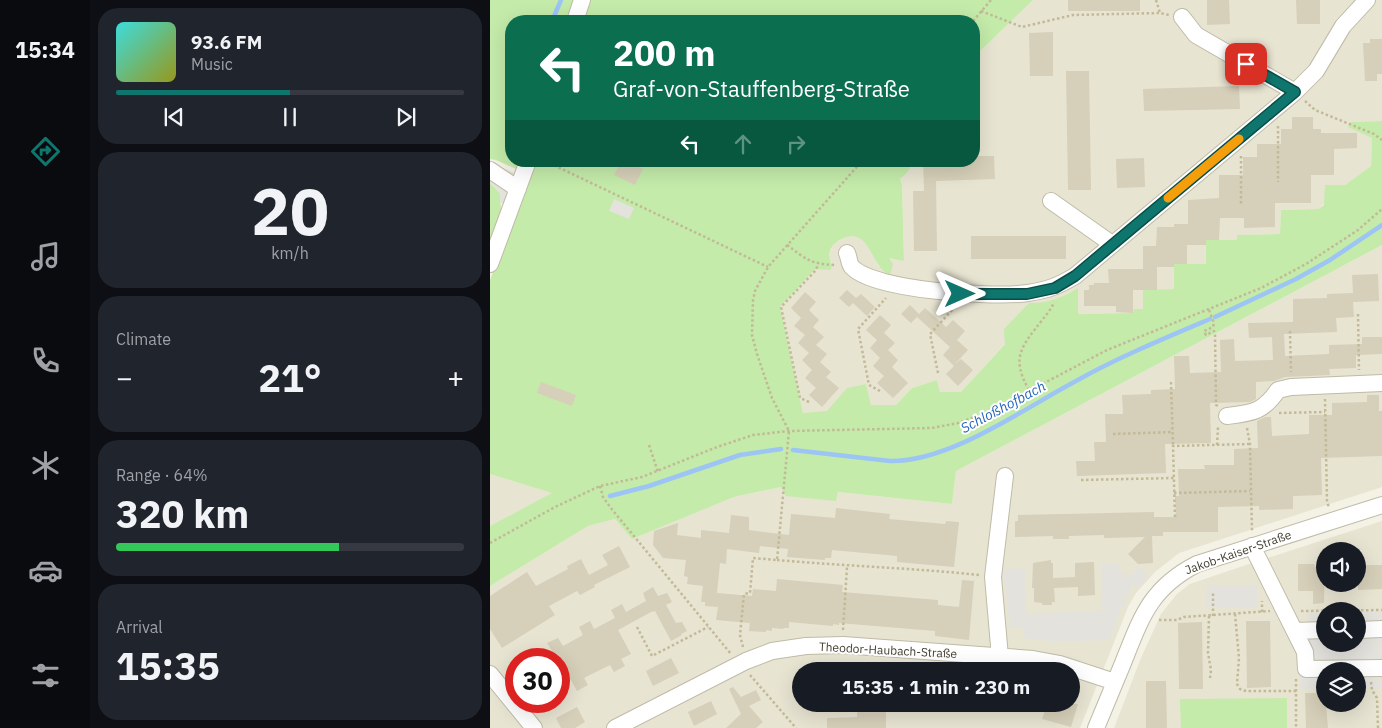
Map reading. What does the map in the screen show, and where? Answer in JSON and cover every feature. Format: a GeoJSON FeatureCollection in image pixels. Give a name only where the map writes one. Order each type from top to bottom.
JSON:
{"type":"FeatureCollection","features":[{"type":"Feature","properties":{"kind":"street"},"geometry":{"type":"LineString","coordinates":[[577,15],[582,0]]}},
{"type":"Feature","properties":{"kind":"street"},"geometry":{"type":"LineString","coordinates":[[849,260],[865,276],[894,284],[960,294],[1027,294],[1055,288],[1075,276],[1295,92],[1316,71],[1343,26],[1367,0]]}},
{"type":"Feature","properties":{"kind":"street"},"geometry":{"type":"LineString","coordinates":[[1182,17],[1196,35],[1295,92]]}},
{"type":"Feature","properties":{"kind":"street"},"geometry":{"type":"LineString","coordinates":[[490,264],[526,167]]}},
{"type":"Feature","properties":{"kind":"street"},"geometry":{"type":"LineString","coordinates":[[490,170],[518,189]]}},
{"type":"Feature","properties":{"kind":"street"},"geometry":{"type":"LineString","coordinates":[[1050,201],[1112,244]]}},
{"type":"Feature","properties":{"kind":"street"},"geometry":{"type":"LineString","coordinates":[[1227,416],[1245,414],[1263,408],[1278,390],[1291,387],[1382,383]]}},
{"type":"Feature","properties":{"kind":"street"},"geometry":{"type":"LineString","coordinates":[[1000,657],[993,577],[1005,476]]}},
{"type":"Feature","properties":{"kind":"street","name":"Jakob-Kaiser-Straße"},"geometry":{"type":"LineString","coordinates":[[1096,728],[1140,620],[1156,595],[1180,572],[1197,564],[1382,505]]}},
{"type":"Feature","properties":{"kind":"street"},"geometry":{"type":"LineString","coordinates":[[1252,546],[1305,652],[1306,669],[1376,668]]}},
{"type":"Feature","properties":{"kind":"street"},"geometry":{"type":"LineString","coordinates":[[1366,630],[1382,629]]}},
{"type":"Feature","properties":{"kind":"street"},"geometry":{"type":"LineString","coordinates":[[1295,631],[1316,630]]}},
{"type":"Feature","properties":{"kind":"street","name":"Theodor-Haubach-Straße"},"geometry":{"type":"LineString","coordinates":[[615,728],[743,662],[772,651],[806,646],[843,645],[1033,659],[1060,664],[1115,682]]}},
{"type":"Feature","properties":{"kind":"street"},"geometry":{"type":"LineString","coordinates":[[490,674],[534,728]]}},
{"type":"Feature","properties":{"kind":"path"},"geometry":{"type":"LineString","coordinates":[[978,15],[991,0]]}},
{"type":"Feature","properties":{"kind":"path"},"geometry":{"type":"LineString","coordinates":[[1156,0],[1160,13]]}},
{"type":"Feature","properties":{"kind":"path"},"geometry":{"type":"LineString","coordinates":[[981,11],[1022,27],[1073,15],[1160,13],[1182,17]]}},
{"type":"Feature","properties":{"kind":"path"},"geometry":{"type":"LineString","coordinates":[[1295,92],[1315,110],[1374,134],[1382,140]]}},
{"type":"Feature","properties":{"kind":"path"},"geometry":{"type":"LineString","coordinates":[[1273,110],[1278,115],[1278,182]]}},
{"type":"Feature","properties":{"kind":"path"},"geometry":{"type":"LineString","coordinates":[[1236,140],[1241,150],[1241,205]]}},
{"type":"Feature","properties":{"kind":"path"},"geometry":{"type":"LineString","coordinates":[[558,167],[768,267]]}},
{"type":"Feature","properties":{"kind":"path"},"geometry":{"type":"LineString","coordinates":[[777,560],[789,431],[772,398],[757,354],[752,335],[753,300],[755,291],[768,267],[857,167]]}},
{"type":"Feature","properties":{"kind":"path"},"geometry":{"type":"LineString","coordinates":[[490,543],[555,507],[600,486],[658,472],[734,440],[753,435],[789,431],[932,428],[958,423],[991,411],[1107,350],[1261,288],[1306,264],[1358,230],[1382,209]]}},
{"type":"Feature","properties":{"kind":"path"},"geometry":{"type":"LineString","coordinates":[[787,245],[810,262],[818,264],[849,260]]}},
{"type":"Feature","properties":{"kind":"path"},"geometry":{"type":"LineString","coordinates":[[809,402],[800,398],[781,307],[816,270],[818,264]]}},
{"type":"Feature","properties":{"kind":"path"},"geometry":{"type":"LineString","coordinates":[[880,391],[869,385],[858,329],[890,294],[894,284]]}},
{"type":"Feature","properties":{"kind":"path"},"geometry":{"type":"LineString","coordinates":[[1029,390],[1019,363],[1022,348],[1054,304],[1055,288]]}},
{"type":"Feature","properties":{"kind":"path"},"geometry":{"type":"LineString","coordinates":[[938,373],[930,334],[958,304],[960,294]]}},
{"type":"Feature","properties":{"kind":"path"},"geometry":{"type":"LineString","coordinates":[[1209,310],[1214,323],[1213,327],[1204,332],[1206,335],[1214,331],[1216,335],[1216,405],[1227,416]]}},
{"type":"Feature","properties":{"kind":"path"},"geometry":{"type":"LineString","coordinates":[[1358,314],[1359,360]]}},
{"type":"Feature","properties":{"kind":"path"},"geometry":{"type":"LineString","coordinates":[[1290,331],[1291,387]]}},
{"type":"Feature","properties":{"kind":"path"},"geometry":{"type":"LineString","coordinates":[[1171,382],[1175,517]]}},
{"type":"Feature","properties":{"kind":"path"},"geometry":{"type":"LineString","coordinates":[[1324,385],[1327,501]]}},
{"type":"Feature","properties":{"kind":"path"},"geometry":{"type":"LineString","coordinates":[[1275,413],[1325,412]]}},
{"type":"Feature","properties":{"kind":"path"},"geometry":{"type":"LineString","coordinates":[[1245,414],[1250,444],[1252,528]]}},
{"type":"Feature","properties":{"kind":"path"},"geometry":{"type":"LineString","coordinates":[[1113,434],[1173,432]]}},
{"type":"Feature","properties":{"kind":"path"},"geometry":{"type":"LineString","coordinates":[[1173,446],[1250,444]]}},
{"type":"Feature","properties":{"kind":"path"},"geometry":{"type":"LineString","coordinates":[[649,445],[658,472]]}},
{"type":"Feature","properties":{"kind":"path"},"geometry":{"type":"LineString","coordinates":[[1081,480],[1174,478]]}},
{"type":"Feature","properties":{"kind":"path"},"geometry":{"type":"LineString","coordinates":[[600,486],[603,497],[610,507],[708,627],[743,662],[796,728]]}},
{"type":"Feature","properties":{"kind":"path"},"geometry":{"type":"LineString","coordinates":[[1174,493],[1251,491]]}},
{"type":"Feature","properties":{"kind":"path"},"geometry":{"type":"LineString","coordinates":[[743,662],[740,635],[744,594],[750,593],[753,558],[847,567],[905,568],[993,577]]}},
{"type":"Feature","properties":{"kind":"path"},"geometry":{"type":"LineString","coordinates":[[843,645],[847,567]]}},
{"type":"Feature","properties":{"kind":"path"},"geometry":{"type":"LineString","coordinates":[[1210,678],[1211,670],[1208,653],[1213,593]]}},
{"type":"Feature","properties":{"kind":"path"},"geometry":{"type":"LineString","coordinates":[[1140,620],[1177,620],[1184,617],[1284,610],[1382,610]]}},
{"type":"Feature","properties":{"kind":"path"},"geometry":{"type":"LineString","coordinates":[[1236,614],[1239,658],[1237,684],[1240,690],[1296,692]]}},
{"type":"Feature","properties":{"kind":"path"},"geometry":{"type":"LineString","coordinates":[[637,627],[652,656],[708,627]]}},
{"type":"Feature","properties":{"kind":"path"},"geometry":{"type":"LineString","coordinates":[[1376,668],[1372,690],[1377,698],[1378,728]]}},
{"type":"Feature","properties":{"kind":"path"},"geometry":{"type":"LineString","coordinates":[[1296,728],[1295,679],[1306,669]]}},
{"type":"Feature","properties":{"kind":"shaded area"},"geometry":{"type":"Polygon","coordinates":[[[1033,0],[1382,0],[1382,121],[1353,122],[1372,138],[1371,166],[1345,185],[1318,209],[1281,210],[1280,234],[1238,235],[1237,240],[1206,240],[1206,264],[1174,264],[1174,289],[1157,290],[1143,309],[1134,313],[1077,314],[1078,288],[1055,300],[1041,304],[961,392],[940,392],[937,380],[912,388],[896,405],[871,405],[866,384],[847,389],[827,412],[803,413],[780,307],[815,269],[832,265],[830,251],[835,243],[849,236],[859,237],[864,240],[879,267],[889,258],[904,260],[902,185],[900,179],[910,167],[980,167],[980,51],[1033,0]]]}},
{"type":"Feature","properties":{"kind":"shaded area"},"geometry":{"type":"Polygon","coordinates":[[[490,163],[518,174],[506,207],[500,201],[500,193],[490,183],[490,163]]]}},
{"type":"Feature","properties":{"kind":"shaded area"},"geometry":{"type":"Polygon","coordinates":[[[614,199],[634,208],[629,219],[609,211],[614,199]]]}},
{"type":"Feature","properties":{"kind":"shaded area"},"geometry":{"type":"Polygon","coordinates":[[[1382,245],[1382,487],[1179,553],[1155,572],[1136,593],[1128,607],[1080,728],[490,728],[490,586],[588,526],[615,519],[632,539],[734,497],[781,487],[836,500],[838,492],[952,504],[956,471],[1382,245]]]}},
{"type":"Feature","properties":{"kind":"shaded area"},"geometry":{"type":"Polygon","coordinates":[[[490,474],[553,493],[490,526],[490,474]]]}},
{"type":"Feature","properties":{"kind":"shaded area"},"geometry":{"type":"Polygon","coordinates":[[[1382,521],[1382,728],[1114,728],[1141,658],[1161,614],[1177,594],[1190,584],[1316,542],[1316,592],[1366,592],[1366,542],[1317,542],[1382,521]]]}},
{"type":"Feature","properties":{"kind":"shaded area"},"geometry":{"type":"Polygon","coordinates":[[[1102,563],[1120,563],[1121,575],[1136,574],[1136,566],[1149,575],[1138,588],[1131,584],[1130,596],[1126,596],[1125,607],[1120,607],[1120,618],[1116,618],[1116,629],[1111,629],[1111,640],[1060,642],[1023,638],[1024,628],[1010,627],[1003,569],[1025,568],[1026,614],[1101,611],[1102,563]]]}},
{"type":"Feature","properties":{"kind":"shaded area"},"geometry":{"type":"Polygon","coordinates":[[[1207,585],[1257,586],[1257,608],[1206,607],[1207,585]]]}},
{"type":"Feature","properties":{"kind":"shaded area"},"geometry":{"type":"Polygon","coordinates":[[[1382,611],[1382,687],[1366,688],[1366,662],[1316,662],[1316,689],[1300,689],[1300,660],[1309,659],[1308,613],[1316,613],[1316,652],[1366,652],[1366,612],[1382,611]]]}},
{"type":"Feature","properties":{"kind":"green space"},"geometry":{"type":"Polygon","coordinates":[[[490,0],[1033,0],[980,51],[980,15],[505,15],[505,164],[490,159],[490,0]]]}},
{"type":"Feature","properties":{"kind":"green space"},"geometry":{"type":"Polygon","coordinates":[[[1382,121],[1382,245],[956,471],[952,504],[838,492],[836,501],[786,496],[781,487],[734,497],[632,539],[615,519],[588,526],[490,586],[490,526],[552,493],[490,474],[490,280],[530,175],[512,167],[910,167],[900,179],[902,185],[904,261],[889,258],[893,264],[890,275],[878,264],[860,238],[853,236],[844,238],[836,243],[830,251],[831,270],[815,269],[780,307],[803,413],[827,411],[847,388],[866,384],[871,405],[896,405],[912,388],[937,380],[940,392],[961,392],[1005,344],[1004,329],[1029,303],[1055,299],[1078,288],[1078,314],[1133,313],[1134,309],[1143,309],[1143,290],[1174,289],[1174,264],[1206,264],[1206,240],[1237,240],[1237,235],[1280,234],[1281,210],[1318,209],[1324,205],[1325,185],[1345,185],[1371,166],[1372,138],[1348,127],[1352,122],[1382,121]]]}},
{"type":"Feature","properties":{"kind":"green space"},"geometry":{"type":"Polygon","coordinates":[[[490,183],[500,193],[501,210],[490,241],[490,183]]]}},
{"type":"Feature","properties":{"kind":"green space"},"geometry":{"type":"Polygon","coordinates":[[[1287,698],[1287,728],[1181,728],[1180,699],[1287,698]]]}},
{"type":"Feature","properties":{"kind":"building"},"geometry":{"type":"Polygon","coordinates":[[[1068,0],[1140,0],[1140,11],[1068,11],[1068,0]]]}},
{"type":"Feature","properties":{"kind":"building"},"geometry":{"type":"Polygon","coordinates":[[[1207,0],[1229,0],[1230,24],[1207,25],[1207,0]]]}},
{"type":"Feature","properties":{"kind":"building"},"geometry":{"type":"Polygon","coordinates":[[[1296,0],[1320,0],[1320,24],[1297,24],[1296,0]]]}},
{"type":"Feature","properties":{"kind":"building"},"geometry":{"type":"Polygon","coordinates":[[[1053,32],[1053,76],[1030,76],[1029,33],[1053,32]]]}},
{"type":"Feature","properties":{"kind":"building"},"geometry":{"type":"Polygon","coordinates":[[[1370,39],[1382,39],[1382,74],[1377,74],[1377,81],[1365,81],[1363,43],[1370,43],[1370,39]]]}},
{"type":"Feature","properties":{"kind":"building"},"geometry":{"type":"Polygon","coordinates":[[[1066,71],[1089,71],[1091,190],[1068,190],[1066,71]]]}},
{"type":"Feature","properties":{"kind":"building"},"geometry":{"type":"Polygon","coordinates":[[[1239,86],[1240,109],[1144,111],[1143,89],[1239,86]]]}},
{"type":"Feature","properties":{"kind":"building"},"geometry":{"type":"Polygon","coordinates":[[[1292,117],[1313,117],[1313,129],[1321,129],[1321,133],[1357,133],[1357,148],[1334,149],[1334,175],[1311,175],[1311,203],[1275,203],[1275,227],[1244,228],[1244,218],[1220,218],[1219,240],[1206,240],[1206,245],[1187,245],[1187,264],[1174,264],[1174,267],[1157,267],[1157,290],[1133,290],[1133,313],[1116,312],[1116,306],[1084,306],[1084,290],[1089,290],[1089,285],[1094,285],[1094,283],[1109,283],[1108,269],[1143,269],[1143,246],[1156,246],[1157,227],[1174,227],[1174,224],[1188,224],[1188,200],[1219,198],[1219,175],[1243,175],[1243,157],[1257,157],[1257,144],[1281,144],[1281,129],[1292,129],[1292,117]]]}},
{"type":"Feature","properties":{"kind":"building"},"geometry":{"type":"Polygon","coordinates":[[[980,156],[994,156],[995,179],[936,181],[937,251],[914,251],[913,191],[924,191],[923,167],[980,167],[980,156]]]}},
{"type":"Feature","properties":{"kind":"building"},"geometry":{"type":"Polygon","coordinates":[[[1144,158],[1145,187],[1117,188],[1116,159],[1144,158]]]}},
{"type":"Feature","properties":{"kind":"building"},"geometry":{"type":"Polygon","coordinates":[[[618,167],[639,167],[643,169],[635,185],[614,175],[618,167]]]}},
{"type":"Feature","properties":{"kind":"building"},"geometry":{"type":"Polygon","coordinates":[[[971,236],[1066,236],[1066,259],[971,259],[971,236]]]}},
{"type":"Feature","properties":{"kind":"building"},"geometry":{"type":"Polygon","coordinates":[[[1378,274],[1379,301],[1353,302],[1354,317],[1336,318],[1337,332],[1284,334],[1285,356],[1329,354],[1329,345],[1362,344],[1362,337],[1382,337],[1382,354],[1356,355],[1356,368],[1329,369],[1330,375],[1285,377],[1274,381],[1256,382],[1256,399],[1250,402],[1210,403],[1211,443],[1165,444],[1166,473],[1077,476],[1076,461],[1095,461],[1094,442],[1106,442],[1105,414],[1123,414],[1122,395],[1151,394],[1151,390],[1175,389],[1174,356],[1189,356],[1190,373],[1221,372],[1220,340],[1234,339],[1235,361],[1273,360],[1272,337],[1249,338],[1248,323],[1293,322],[1293,299],[1327,298],[1327,294],[1353,293],[1352,275],[1378,274]]]}},
{"type":"Feature","properties":{"kind":"building"},"geometry":{"type":"Polygon","coordinates":[[[847,290],[856,298],[861,294],[875,307],[867,316],[853,303],[849,307],[839,298],[847,290]]]}},
{"type":"Feature","properties":{"kind":"building"},"geometry":{"type":"Polygon","coordinates":[[[805,292],[816,302],[809,310],[819,320],[813,327],[824,337],[816,345],[827,354],[820,362],[831,372],[826,377],[839,388],[822,407],[809,395],[816,388],[805,378],[812,370],[802,360],[809,353],[798,343],[805,335],[794,326],[801,318],[791,308],[805,292]]]}},
{"type":"Feature","properties":{"kind":"building"},"geometry":{"type":"Polygon","coordinates":[[[910,305],[919,314],[925,308],[946,327],[953,320],[965,331],[957,340],[968,350],[954,365],[961,359],[973,370],[958,386],[946,374],[954,366],[943,355],[950,347],[917,317],[911,323],[901,314],[910,305]]]}},
{"type":"Feature","properties":{"kind":"building"},"geometry":{"type":"Polygon","coordinates":[[[880,315],[891,325],[884,333],[895,343],[888,350],[898,360],[892,367],[908,383],[893,398],[877,383],[884,376],[873,366],[880,358],[870,348],[877,340],[866,330],[880,315]]]}},
{"type":"Feature","properties":{"kind":"building"},"geometry":{"type":"Polygon","coordinates":[[[541,382],[576,395],[572,406],[537,393],[541,382]]]}},
{"type":"Feature","properties":{"kind":"building"},"geometry":{"type":"Polygon","coordinates":[[[1367,395],[1379,395],[1379,411],[1382,411],[1382,456],[1321,458],[1322,495],[1293,496],[1293,509],[1259,510],[1259,506],[1218,507],[1218,532],[1163,532],[1163,536],[1152,536],[1153,563],[1138,564],[1128,554],[1145,537],[1104,538],[1104,535],[1069,536],[1069,539],[1053,539],[1053,536],[1015,537],[1015,521],[1018,521],[1018,515],[1154,512],[1154,517],[1176,517],[1175,496],[1179,496],[1178,469],[1205,469],[1204,465],[1234,465],[1234,449],[1258,448],[1257,421],[1265,417],[1271,417],[1272,436],[1309,434],[1309,415],[1332,415],[1332,403],[1367,402],[1367,395]]]}},
{"type":"Feature","properties":{"kind":"building"},"geometry":{"type":"Polygon","coordinates":[[[836,508],[890,514],[889,519],[945,524],[946,521],[959,522],[954,567],[897,562],[897,556],[832,550],[831,558],[825,558],[825,560],[787,557],[788,549],[760,546],[759,553],[727,549],[726,564],[720,563],[717,593],[752,596],[753,589],[776,591],[777,579],[843,585],[842,592],[938,600],[938,605],[959,607],[962,580],[974,581],[969,640],[935,636],[935,631],[839,623],[839,625],[833,624],[833,626],[789,622],[789,628],[772,628],[772,631],[766,630],[766,632],[749,631],[750,623],[716,620],[718,607],[705,606],[705,602],[701,602],[703,586],[687,584],[688,577],[684,576],[686,560],[663,558],[653,545],[654,531],[678,523],[677,535],[701,538],[701,530],[729,533],[731,515],[749,517],[749,530],[789,535],[791,514],[835,518],[836,508]]]}},
{"type":"Feature","properties":{"kind":"building"},"geometry":{"type":"Polygon","coordinates":[[[619,546],[630,567],[594,585],[595,587],[580,595],[577,591],[549,606],[555,615],[502,648],[490,629],[490,596],[527,572],[536,586],[568,569],[567,566],[581,559],[589,575],[608,565],[602,555],[619,546]]]}},
{"type":"Feature","properties":{"kind":"building"},"geometry":{"type":"Polygon","coordinates":[[[1051,560],[1051,563],[1053,563],[1053,578],[1075,577],[1075,563],[1094,562],[1095,595],[1078,596],[1078,587],[1054,588],[1055,602],[1052,602],[1052,605],[1042,605],[1042,603],[1034,602],[1034,588],[1032,588],[1033,563],[1051,560]]]}},
{"type":"Feature","properties":{"kind":"building"},"geometry":{"type":"Polygon","coordinates":[[[1298,564],[1314,564],[1316,567],[1316,592],[1324,592],[1324,602],[1313,604],[1313,591],[1298,591],[1298,564]]]}},
{"type":"Feature","properties":{"kind":"building"},"geometry":{"type":"Polygon","coordinates":[[[1366,565],[1382,565],[1382,589],[1366,590],[1366,565]]]}},
{"type":"Feature","properties":{"kind":"building"},"geometry":{"type":"Polygon","coordinates":[[[653,587],[658,596],[667,593],[672,602],[666,605],[676,623],[682,622],[687,631],[671,641],[655,611],[618,630],[631,654],[621,659],[625,666],[614,672],[610,665],[584,678],[588,685],[577,691],[570,679],[570,648],[550,648],[547,643],[558,638],[563,646],[583,635],[579,627],[590,621],[594,629],[615,618],[611,610],[622,604],[626,612],[646,601],[643,593],[653,587]]]}},
{"type":"Feature","properties":{"kind":"building"},"geometry":{"type":"Polygon","coordinates":[[[1246,621],[1270,621],[1271,687],[1247,688],[1246,621]]]}},
{"type":"Feature","properties":{"kind":"building"},"geometry":{"type":"Polygon","coordinates":[[[1202,622],[1203,689],[1179,689],[1178,623],[1202,622]]]}},
{"type":"Feature","properties":{"kind":"building"},"geometry":{"type":"Polygon","coordinates":[[[671,658],[679,673],[653,686],[646,671],[671,658]]]}},
{"type":"Feature","properties":{"kind":"building"},"geometry":{"type":"Polygon","coordinates":[[[1146,681],[1166,681],[1167,728],[1146,728],[1146,681]]]}},
{"type":"Feature","properties":{"kind":"building"},"geometry":{"type":"Polygon","coordinates":[[[733,687],[741,697],[756,690],[761,700],[749,706],[763,722],[756,728],[726,728],[741,714],[729,689],[733,687]]]}},
{"type":"Feature","properties":{"kind":"building"},"geometry":{"type":"Polygon","coordinates":[[[1305,693],[1316,693],[1316,712],[1327,712],[1328,728],[1306,728],[1305,693]]]}},
{"type":"Feature","properties":{"kind":"building"},"geometry":{"type":"Polygon","coordinates":[[[711,701],[717,714],[694,726],[688,712],[711,701]]]}},
{"type":"Feature","properties":{"kind":"building"},"geometry":{"type":"Polygon","coordinates":[[[577,707],[585,722],[575,728],[561,728],[556,718],[570,713],[570,711],[577,707]]]}},
{"type":"Feature","properties":{"kind":"building"},"geometry":{"type":"Polygon","coordinates":[[[857,712],[886,712],[886,728],[827,728],[827,718],[857,717],[857,712]]]}},
{"type":"Feature","properties":{"kind":"building"},"geometry":{"type":"Polygon","coordinates":[[[1044,712],[1076,712],[1071,727],[1042,719],[1044,712]]]}},
{"type":"Feature","properties":{"kind":"waterway"},"geometry":{"type":"LineString","coordinates":[[555,15],[561,0]]}},
{"type":"Feature","properties":{"kind":"waterway","name":"Schloßhofbach"},"geometry":{"type":"LineString","coordinates":[[1215,317],[1296,279],[1330,260],[1382,225]]}},
{"type":"Feature","properties":{"kind":"waterway","name":"Schloßhofbach"},"geometry":{"type":"LineString","coordinates":[[793,450],[890,461],[913,459],[937,453],[986,432],[1109,364],[1210,319]]}},
{"type":"Feature","properties":{"kind":"waterway","name":"Schloßhofbach"},"geometry":{"type":"LineString","coordinates":[[610,496],[649,486],[740,455],[781,449]]}},
{"type":"Feature","properties":{"kind":"slow traffic"},"geometry":{"type":"LineString","coordinates":[[1168,198],[1239,139]]}},
{"type":"Feature","properties":{"kind":"route"},"geometry":{"type":"LineString","coordinates":[[960,294],[1027,294],[1055,288],[1075,276],[1295,92],[1246,64]]}}]}
